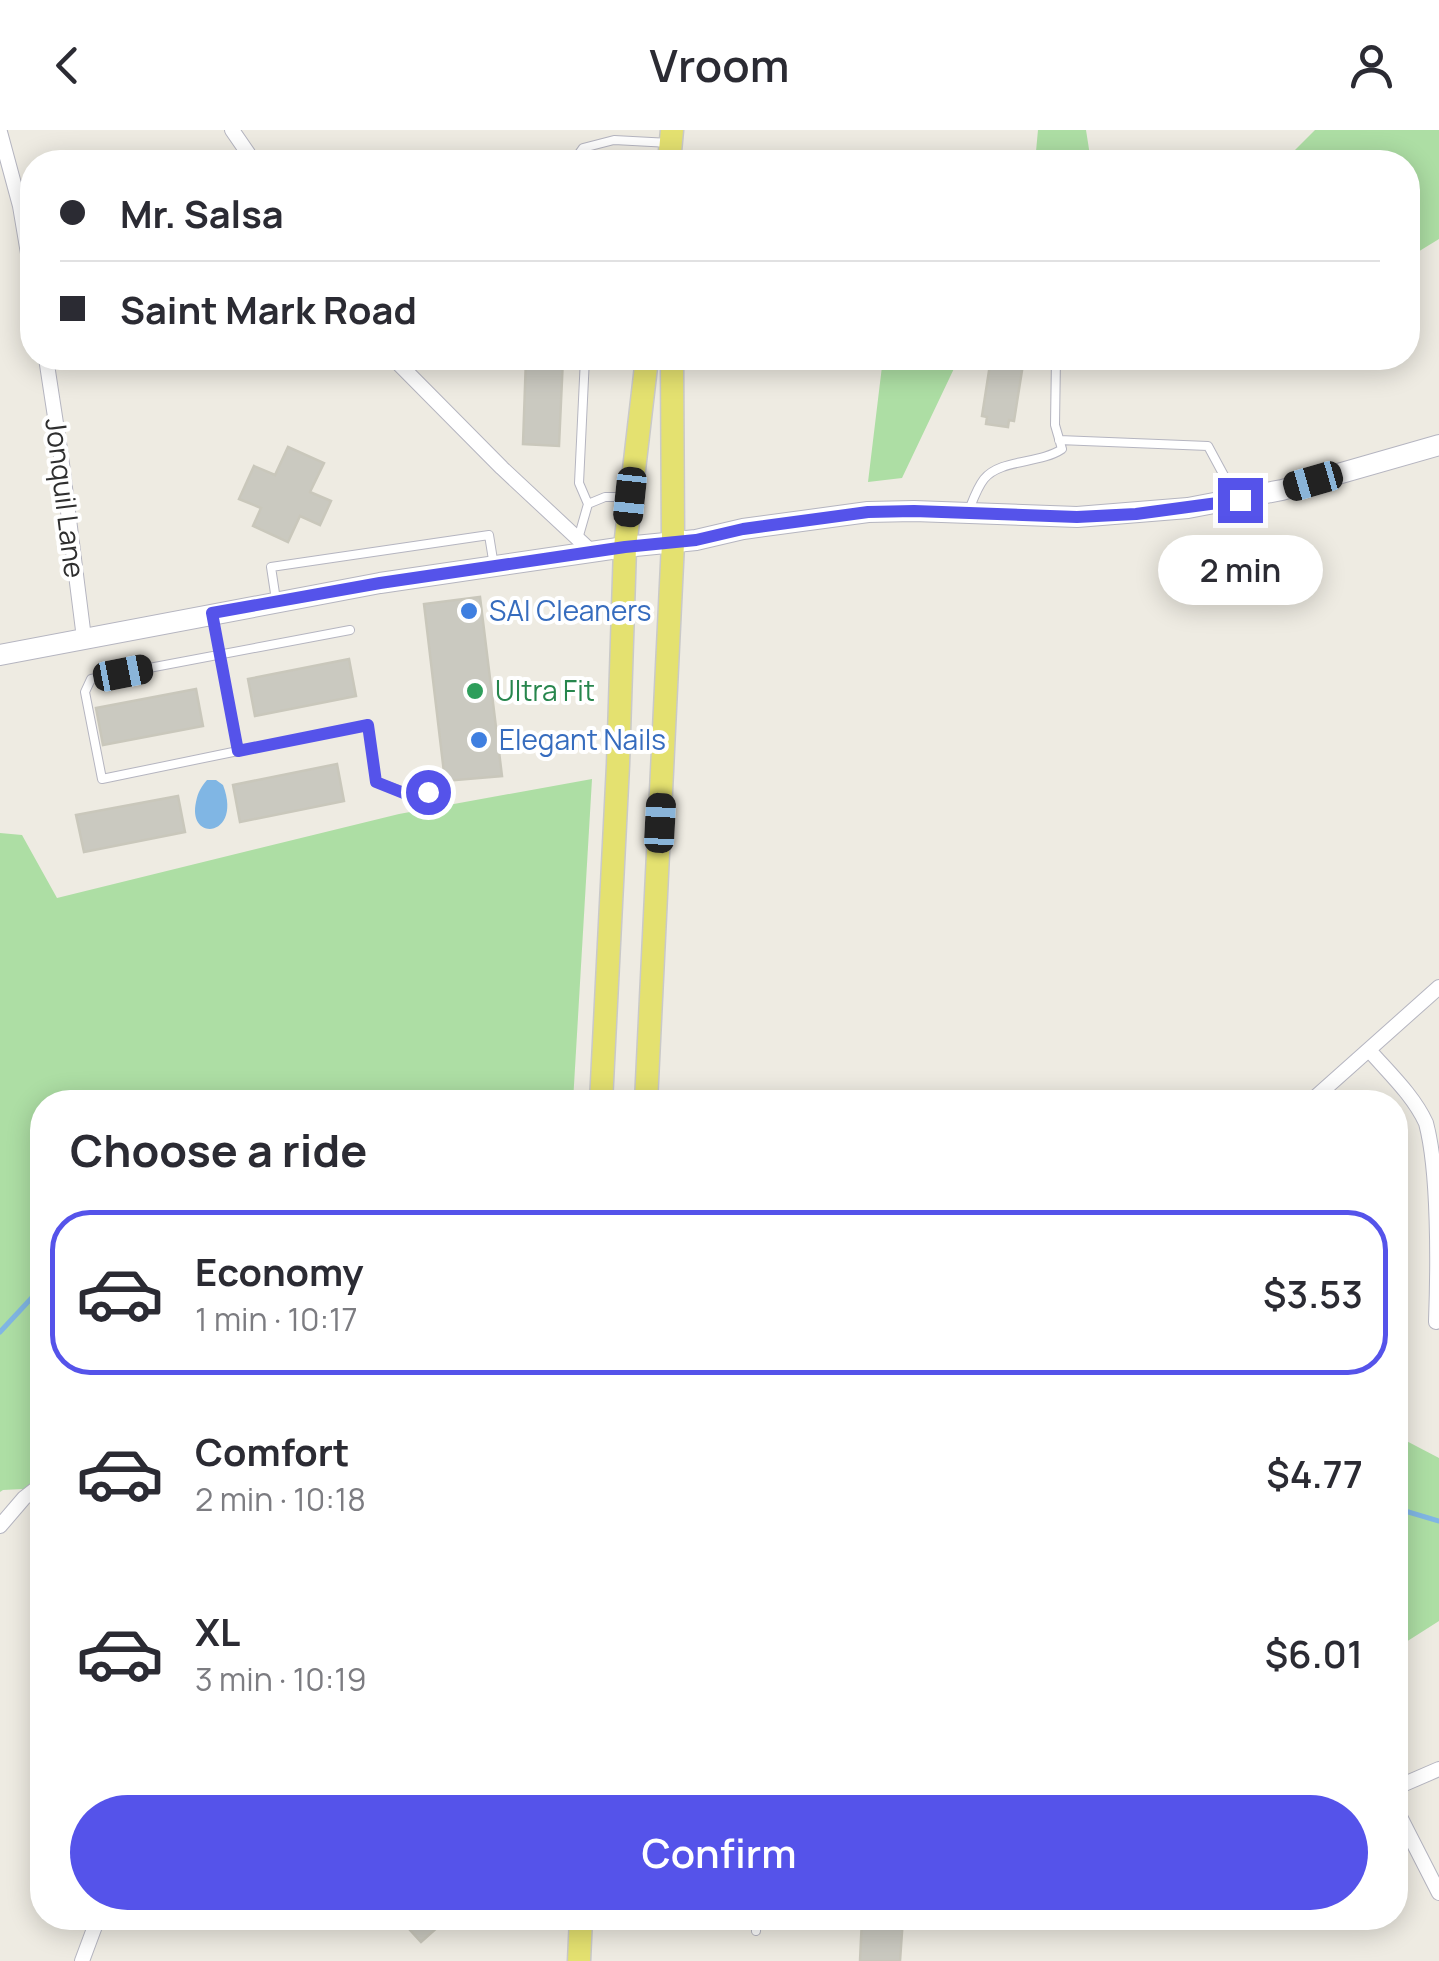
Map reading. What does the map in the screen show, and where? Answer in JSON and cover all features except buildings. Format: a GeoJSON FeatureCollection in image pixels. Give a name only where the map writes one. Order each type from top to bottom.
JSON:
{"type":"FeatureCollection","features":[{"type":"Feature","properties":{"kind":"main road"},"geometry":{"type":"LineString","coordinates":[[602,1090],[625,547],[645,370]]}},
{"type":"Feature","properties":{"kind":"main road"},"geometry":{"type":"LineString","coordinates":[[647,1090],[673,544],[672,370]]}},
{"type":"Feature","properties":{"kind":"main road"},"geometry":{"type":"LineString","coordinates":[[606,1019],[651,1020]]}},
{"type":"Feature","properties":{"kind":"main road"},"geometry":{"type":"LineString","coordinates":[[579,1961],[580,1930]]}},
{"type":"Feature","properties":{"kind":"street"},"geometry":{"type":"LineString","coordinates":[[0,132],[20,206]]}},
{"type":"Feature","properties":{"kind":"street","name":"Jonquil Lane"},"geometry":{"type":"LineString","coordinates":[[48,370],[84,638]]}},
{"type":"Feature","properties":{"kind":"street"},"geometry":{"type":"LineString","coordinates":[[405,370],[585,545]]}},
{"type":"Feature","properties":{"kind":"street"},"geometry":{"type":"LineString","coordinates":[[0,655],[276,601],[494,566],[585,545],[673,544],[743,529],[868,512],[1077,517],[1136,514],[1237,500],[1439,445]]}},
{"type":"Feature","properties":{"kind":"street"},"geometry":{"type":"LineString","coordinates":[[1324,1090],[1439,988]]}},
{"type":"Feature","properties":{"kind":"street"},"geometry":{"type":"LineString","coordinates":[[1369,1050],[1403,1090]]}},
{"type":"Feature","properties":{"kind":"street"},"geometry":{"type":"LineString","coordinates":[[1408,1096],[1432,1138],[1436,1158],[1436,1322]]}},
{"type":"Feature","properties":{"kind":"street"},"geometry":{"type":"LineString","coordinates":[[0,1526],[30,1493]]}},
{"type":"Feature","properties":{"kind":"street"},"geometry":{"type":"LineString","coordinates":[[1408,1782],[1439,1769]]}},
{"type":"Feature","properties":{"kind":"street"},"geometry":{"type":"LineString","coordinates":[[1408,1832],[1439,1893]]}},
{"type":"Feature","properties":{"kind":"street"},"geometry":{"type":"LineString","coordinates":[[82,1961],[94,1930]]}},
{"type":"Feature","properties":{"kind":"lane"},"geometry":{"type":"LineString","coordinates":[[582,150],[614,140],[671,150]]}},
{"type":"Feature","properties":{"kind":"lane"},"geometry":{"type":"LineString","coordinates":[[584,370],[579,483],[588,504],[585,545]]}},
{"type":"Feature","properties":{"kind":"lane"},"geometry":{"type":"LineString","coordinates":[[966,514],[982,481],[992,472],[1062,450],[1056,425],[1056,370]]}},
{"type":"Feature","properties":{"kind":"lane"},"geometry":{"type":"LineString","coordinates":[[1059,440],[1208,446],[1237,500]]}},
{"type":"Feature","properties":{"kind":"lane"},"geometry":{"type":"LineString","coordinates":[[588,504],[605,497],[630,497]]}},
{"type":"Feature","properties":{"kind":"lane"},"geometry":{"type":"LineString","coordinates":[[276,601],[271,567],[489,535],[494,566]]}},
{"type":"Feature","properties":{"kind":"lane"},"geometry":{"type":"LineString","coordinates":[[212,613],[238,751]]}},
{"type":"Feature","properties":{"kind":"lane"},"geometry":{"type":"LineString","coordinates":[[350,630],[91,679],[85,692],[102,780],[368,725],[376,782],[406,794],[428,792]]}},
{"type":"Feature","properties":{"kind":"green space"},"geometry":{"type":"Polygon","coordinates":[[[1038,130],[1086,130],[1089,150],[1036,150],[1038,130]]]}},
{"type":"Feature","properties":{"kind":"green space"},"geometry":{"type":"Polygon","coordinates":[[[1315,130],[1439,130],[1439,239],[1420,251],[1420,150],[1295,150],[1315,130]]]}},
{"type":"Feature","properties":{"kind":"green space"},"geometry":{"type":"Polygon","coordinates":[[[882,370],[953,370],[902,478],[868,482],[882,370]]]}},
{"type":"Feature","properties":{"kind":"green space"},"geometry":{"type":"Polygon","coordinates":[[[592,779],[574,1090],[30,1090],[30,1489],[0,1492],[0,833],[22,835],[57,898],[399,814],[592,779]]]}},
{"type":"Feature","properties":{"kind":"green space"},"geometry":{"type":"Polygon","coordinates":[[[1408,1442],[1439,1458],[1439,1621],[1408,1641],[1408,1442]]]}},
{"type":"Feature","properties":{"kind":"water"},"geometry":{"type":"Polygon","coordinates":[[[207,780],[223,785],[227,802],[226,815],[214,828],[199,824],[195,815],[198,795],[207,780]]]}},
{"type":"Feature","properties":{"kind":"waterway"},"geometry":{"type":"LineString","coordinates":[[0,1332],[30,1300]]}},
{"type":"Feature","properties":{"kind":"waterway"},"geometry":{"type":"LineString","coordinates":[[1408,1512],[1439,1521]]}},
{"type":"Feature","properties":{"kind":"place","name":"SAI Cleaners"},"geometry":{"type":"Point","coordinates":[469,611]}},
{"type":"Feature","properties":{"kind":"place","name":"Ultra Fit"},"geometry":{"type":"Point","coordinates":[475,691]}},
{"type":"Feature","properties":{"kind":"place","name":"Elegant Nails"},"geometry":{"type":"Point","coordinates":[479,740]}},
{"type":"Feature","properties":{"kind":"route"},"geometry":{"type":"LineString","coordinates":[[428,792],[406,794],[376,782],[368,725],[238,751],[212,613],[380,583],[625,547],[673,544],[743,529],[868,512],[1077,517],[1136,514],[1240,500]]}}]}
